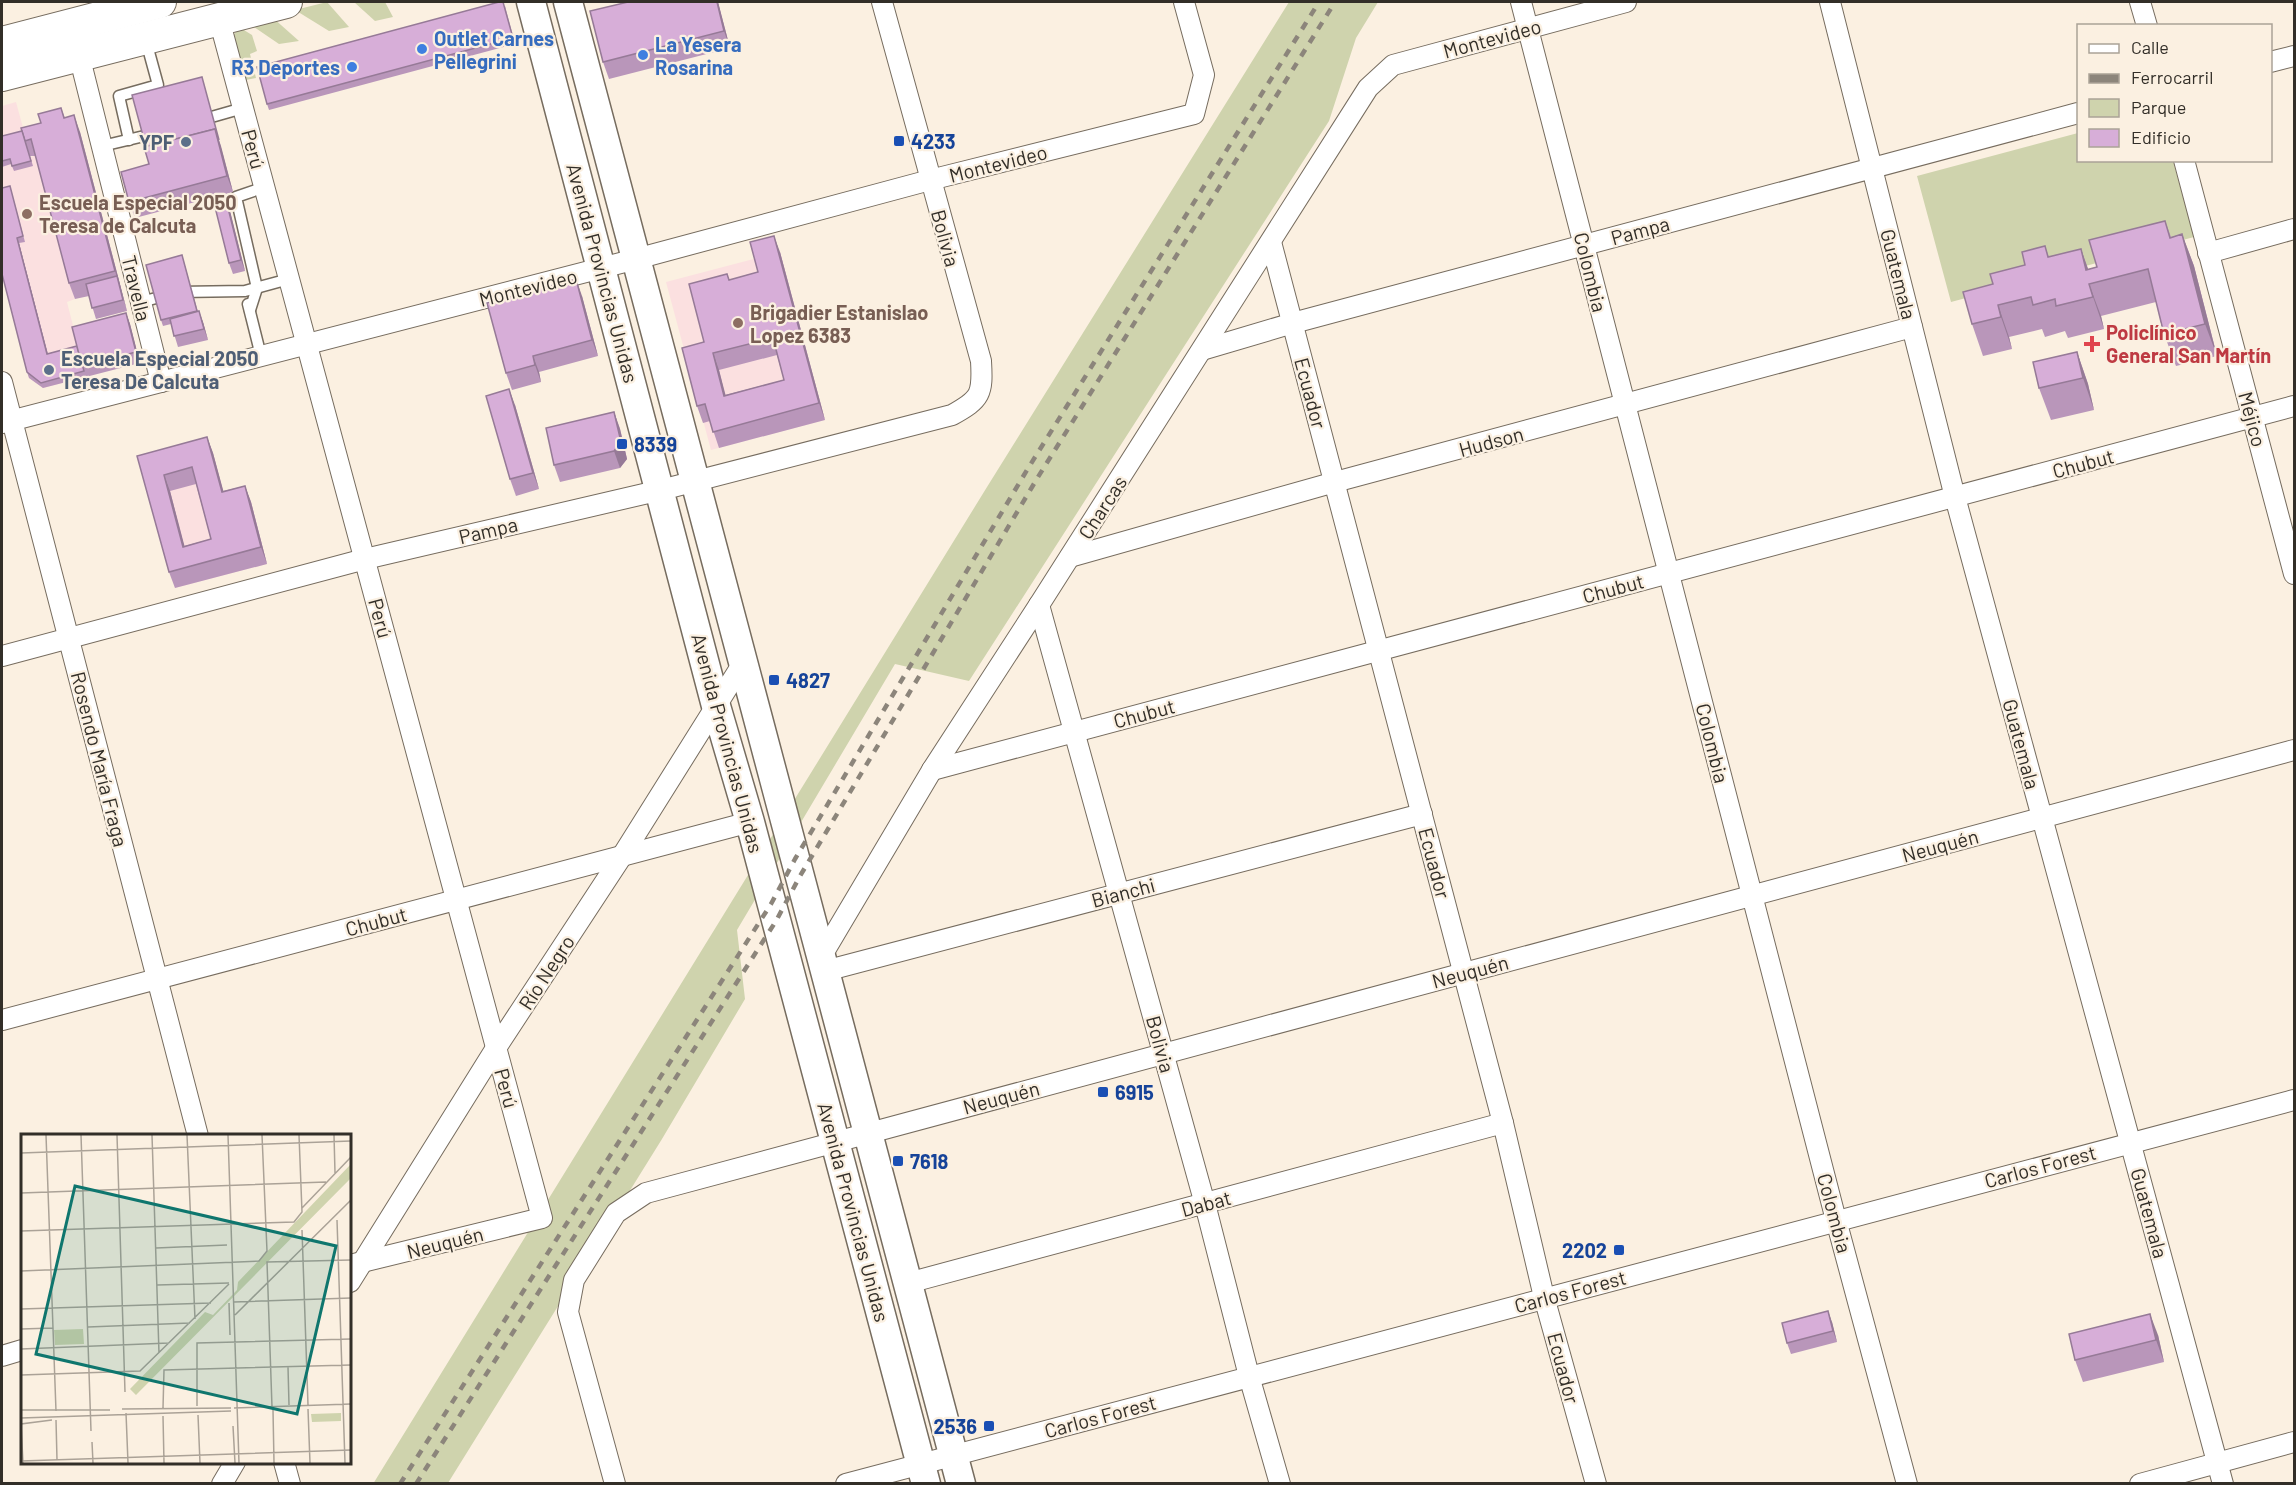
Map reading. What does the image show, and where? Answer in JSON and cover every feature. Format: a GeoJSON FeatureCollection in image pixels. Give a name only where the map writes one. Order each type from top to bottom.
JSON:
{"type":"FeatureCollection","features":[{"type":"Feature","properties":{"kind":"main road"},"geometry":{"type":"LineString","coordinates":[[2,43],[160,2]]}},
{"type":"Feature","properties":{"kind":"main road"},"geometry":{"type":"LineString","coordinates":[[2,75],[286,2]]}},
{"type":"Feature","properties":{"kind":"main road","name":"Avenida Provincias Unidas"},"geometry":{"type":"LineString","coordinates":[[531,2],[716,705],[750,822],[923,1474]]}},
{"type":"Feature","properties":{"kind":"main road","name":"Avenida Provincias Unidas"},"geometry":{"type":"LineString","coordinates":[[568,2],[961,1484]]}},
{"type":"Feature","properties":{"kind":"street","name":"Bolivia"},"geometry":{"type":"LineString","coordinates":[[882,2],[981,362],[983,385],[973,403]]}},
{"type":"Feature","properties":{"kind":"street","name":"Montevideo"},"geometry":{"type":"LineString","coordinates":[[7,422],[602,268],[930,180],[1194,114],[1204,75],[1184,2]]}},
{"type":"Feature","properties":{"kind":"street","name":"Colombia"},"geometry":{"type":"LineString","coordinates":[[1521,2],[1836,1220],[1907,1484]]}},
{"type":"Feature","properties":{"kind":"street","name":"Montevideo"},"geometry":{"type":"LineString","coordinates":[[1393,64],[1626,2]]}},
{"type":"Feature","properties":{"kind":"street","name":"Guatemala"},"geometry":{"type":"LineString","coordinates":[[1830,2],[1955,497],[2223,1484]]}},
{"type":"Feature","properties":{"kind":"street"},"geometry":{"type":"LineString","coordinates":[[2140,2],[2146,24]]}},
{"type":"Feature","properties":{"kind":"street","name":"Perú"},"geometry":{"type":"LineString","coordinates":[[219,19],[542,1218]]}},
{"type":"Feature","properties":{"kind":"street","name":"Travella"},"geometry":{"type":"LineString","coordinates":[[79,55],[161,382]]}},
{"type":"Feature","properties":{"kind":"street"},"geometry":{"type":"LineString","coordinates":[[2272,62],[2295,56]]}},
{"type":"Feature","properties":{"kind":"street","name":"Charcas"},"geometry":{"type":"LineString","coordinates":[[823,964],[932,770],[1368,88],[1393,64]]}},
{"type":"Feature","properties":{"kind":"street","name":"Pampa"},"geometry":{"type":"LineString","coordinates":[[1202,350],[1293,323],[2077,114]]}},
{"type":"Feature","properties":{"kind":"street","name":"Méjico"},"geometry":{"type":"LineString","coordinates":[[2185,162],[2295,574]]}},
{"type":"Feature","properties":{"kind":"street"},"geometry":{"type":"LineString","coordinates":[[2208,253],[2295,229]]}},
{"type":"Feature","properties":{"kind":"street","name":"Ecuador"},"geometry":{"type":"LineString","coordinates":[[1271,242],[1464,973],[1545,1297],[1596,1484]]}},
{"type":"Feature","properties":{"kind":"street","name":"Hudson"},"geometry":{"type":"LineString","coordinates":[[1070,557],[1335,482],[1912,327]]}},
{"type":"Feature","properties":{"kind":"street","name":"Rosendo María Fraga"},"geometry":{"type":"LineString","coordinates":[[2,382],[7,422],[69,638],[197,1134]]}},
{"type":"Feature","properties":{"kind":"street","name":"Pampa"},"geometry":{"type":"LineString","coordinates":[[2,656],[365,559],[661,490],[952,415],[973,403]]}},
{"type":"Feature","properties":{"kind":"street","name":"Chubut"},"geometry":{"type":"LineString","coordinates":[[932,770],[2295,406]]}},
{"type":"Feature","properties":{"kind":"street","name":"Bolivia"},"geometry":{"type":"LineString","coordinates":[[1039,605],[1164,1053],[1249,1376],[1280,1484]]}},
{"type":"Feature","properties":{"kind":"street","name":"Río Negro"},"geometry":{"type":"LineString","coordinates":[[351,1279],[356,1263],[622,856],[743,663]]}},
{"type":"Feature","properties":{"kind":"street","name":"Neuquén"},"geometry":{"type":"LineString","coordinates":[[615,1484],[568,1312],[574,1280],[616,1213],[646,1193],[2295,750]]}},
{"type":"Feature","properties":{"kind":"street","name":"Bianchi"},"geometry":{"type":"LineString","coordinates":[[823,964],[1119,894],[1422,814]]}},
{"type":"Feature","properties":{"kind":"street","name":"Chubut"},"geometry":{"type":"LineString","coordinates":[[2,1020],[750,822]]}},
{"type":"Feature","properties":{"kind":"street","name":"Carlos Forest"},"geometry":{"type":"LineString","coordinates":[[846,1484],[923,1474],[953,1455],[2295,1100]]}},
{"type":"Feature","properties":{"kind":"street","name":"Dabat"},"geometry":{"type":"LineString","coordinates":[[908,1283],[1503,1124]]}},
{"type":"Feature","properties":{"kind":"street","name":"Neuquén"},"geometry":{"type":"LineString","coordinates":[[356,1263],[542,1218]]}},
{"type":"Feature","properties":{"kind":"street"},"geometry":{"type":"LineString","coordinates":[[2,1356],[21,1350]]}},
{"type":"Feature","properties":{"kind":"street"},"geometry":{"type":"LineString","coordinates":[[2140,1484],[2295,1442]]}},
{"type":"Feature","properties":{"kind":"street"},"geometry":{"type":"LineString","coordinates":[[222,1484],[234,1464]]}},
{"type":"Feature","properties":{"kind":"street"},"geometry":{"type":"LineString","coordinates":[[285,1464],[290,1484]]}},
{"type":"Feature","properties":{"kind":"lane"},"geometry":{"type":"LineString","coordinates":[[129,140],[119,96],[158,85],[145,38]]}},
{"type":"Feature","properties":{"kind":"lane"},"geometry":{"type":"LineString","coordinates":[[186,124],[243,108]]}},
{"type":"Feature","properties":{"kind":"lane"},"geometry":{"type":"LineString","coordinates":[[102,146],[164,131]]}},
{"type":"Feature","properties":{"kind":"lane"},"geometry":{"type":"LineString","coordinates":[[250,310],[257,288],[236,197],[265,187]]}},
{"type":"Feature","properties":{"kind":"lane"},"geometry":{"type":"LineString","coordinates":[[141,302],[179,292],[245,291],[289,279]]}},
{"type":"Feature","properties":{"kind":"lane"},"geometry":{"type":"LineString","coordinates":[[245,291],[261,356]]}},
{"type":"Feature","properties":{"kind":"shaded area","name":"Escuela Especial 2050 Teresa de Calcuta"},"geometry":{"type":"Polygon","coordinates":[[[16,102],[31,157],[37,155],[75,299],[67,302],[86,377],[43,388],[29,378],[2,271],[2,106],[16,102]]]}},
{"type":"Feature","properties":{"kind":"shaded area","name":"Brigadier Estanislao Lopez 6383"},"geometry":{"type":"Polygon","coordinates":[[[780,252],[825,420],[711,450],[666,282],[780,252]]]}},
{"type":"Feature","properties":{"kind":"shaded area"},"geometry":{"type":"Polygon","coordinates":[[[213,453],[228,508],[251,502],[267,564],[175,588],[143,472],[213,453]]]}},
{"type":"Feature","properties":{"kind":"green space"},"geometry":{"type":"Polygon","coordinates":[[[327,2],[349,27],[329,31],[295,10],[327,2]]]}},
{"type":"Feature","properties":{"kind":"green space"},"geometry":{"type":"Polygon","coordinates":[[[354,2],[385,2],[393,17],[375,21],[354,2]]]}},
{"type":"Feature","properties":{"kind":"green space"},"geometry":{"type":"Polygon","coordinates":[[[1289,2],[1378,2],[1356,38],[1329,121],[969,681],[895,664],[737,930],[745,999],[662,1139],[448,1483],[373,1484],[987,487],[1289,2]]]}},
{"type":"Feature","properties":{"kind":"green space"},"geometry":{"type":"Polygon","coordinates":[[[272,17],[299,41],[279,44],[248,23],[272,17]]]}},
{"type":"Feature","properties":{"kind":"green space"},"geometry":{"type":"Polygon","coordinates":[[[239,27],[252,35],[257,51],[250,54],[256,78],[240,81],[231,39],[239,27]]]}},
{"type":"Feature","properties":{"kind":"green space"},"geometry":{"type":"Polygon","coordinates":[[[2077,133],[2077,162],[2173,162],[2194,237],[1951,302],[1917,176],[2077,133]]]}},
{"type":"Feature","properties":{"kind":"building"},"geometry":{"type":"Polygon","coordinates":[[[503,2],[513,38],[267,104],[257,67],[503,2]]]}},
{"type":"Feature","properties":{"kind":"building"},"geometry":{"type":"Polygon","coordinates":[[[628,2],[717,2],[724,31],[603,62],[590,11],[628,2]]]}},
{"type":"Feature","properties":{"kind":"building"},"geometry":{"type":"Polygon","coordinates":[[[202,77],[219,140],[215,129],[146,147],[132,95],[202,77]]]}},
{"type":"Feature","properties":{"kind":"building"},"geometry":{"type":"Polygon","coordinates":[[[61,108],[64,118],[74,115],[115,271],[69,283],[31,139],[25,141],[21,128],[41,123],[38,114],[61,108]]]}},
{"type":"Feature","properties":{"kind":"building"},"geometry":{"type":"Polygon","coordinates":[[[215,129],[227,176],[129,202],[121,172],[149,164],[144,147],[215,129]]]}},
{"type":"Feature","properties":{"kind":"building"},"geometry":{"type":"Polygon","coordinates":[[[22,131],[31,161],[12,166],[10,159],[2,161],[2,136],[22,131]]]}},
{"type":"Feature","properties":{"kind":"building"},"geometry":{"type":"Polygon","coordinates":[[[10,186],[23,236],[17,238],[47,354],[77,346],[84,371],[41,383],[27,372],[2,274],[2,188],[10,186]]]}},
{"type":"Feature","properties":{"kind":"building"},"geometry":{"type":"Polygon","coordinates":[[[226,200],[241,260],[229,263],[214,203],[226,200]]]}},
{"type":"Feature","properties":{"kind":"building"},"geometry":{"type":"Polygon","coordinates":[[[2165,221],[2170,238],[2182,234],[2205,324],[2164,334],[2148,269],[2089,284],[2093,297],[2056,306],[2055,299],[2033,305],[2031,297],[1998,305],[2001,317],[1972,324],[1963,292],[1993,284],[1990,274],[2025,265],[2022,252],[2045,246],[2048,257],[2081,249],[2086,270],[2097,267],[2089,240],[2165,221]]]}},
{"type":"Feature","properties":{"kind":"building","name":"Brigadier Estanislao Lopez 6383"},"geometry":{"type":"Polygon","coordinates":[[[774,236],[819,403],[713,432],[705,404],[697,406],[682,348],[704,342],[689,284],[727,274],[729,280],[758,272],[750,242],[774,236]],[[773,338],[713,353],[724,396],[784,380],[773,338]]]}},
{"type":"Feature","properties":{"kind":"building"},"geometry":{"type":"Polygon","coordinates":[[[182,255],[197,311],[161,320],[146,265],[182,255]]]}},
{"type":"Feature","properties":{"kind":"building"},"geometry":{"type":"Polygon","coordinates":[[[117,276],[123,300],[92,308],[86,284],[117,276]]]}},
{"type":"Feature","properties":{"kind":"building"},"geometry":{"type":"Polygon","coordinates":[[[576,279],[592,340],[533,356],[535,365],[506,373],[487,303],[576,279]]]}},
{"type":"Feature","properties":{"kind":"building"},"geometry":{"type":"Polygon","coordinates":[[[199,311],[204,329],[174,336],[170,319],[199,311]]]}},
{"type":"Feature","properties":{"kind":"building"},"geometry":{"type":"Polygon","coordinates":[[[126,313],[136,352],[82,366],[72,327],[126,313]]]}},
{"type":"Feature","properties":{"kind":"building"},"geometry":{"type":"Polygon","coordinates":[[[2077,352],[2083,378],[2039,388],[2033,362],[2077,352]]]}},
{"type":"Feature","properties":{"kind":"building"},"geometry":{"type":"Polygon","coordinates":[[[509,389],[533,473],[510,479],[486,396],[509,389]]]}},
{"type":"Feature","properties":{"kind":"building"},"geometry":{"type":"Polygon","coordinates":[[[614,412],[621,442],[614,451],[554,465],[546,428],[614,412]]]}},
{"type":"Feature","properties":{"kind":"building"},"geometry":{"type":"Polygon","coordinates":[[[207,437],[222,492],[245,486],[261,547],[169,572],[137,456],[207,437]],[[192,467],[164,475],[183,547],[211,539],[192,467]]]}},
{"type":"Feature","properties":{"kind":"building"},"geometry":{"type":"Polygon","coordinates":[[[1828,1311],[1833,1331],[1787,1343],[1782,1323],[1828,1311]]]}},
{"type":"Feature","properties":{"kind":"building"},"geometry":{"type":"Polygon","coordinates":[[[2150,1314],[2156,1340],[2075,1360],[2069,1334],[2150,1314]]]}},
{"type":"Feature","properties":{"kind":"railway"},"geometry":{"type":"LineString","coordinates":[[400,1484],[771,904],[795,859],[1027,470],[1319,2]]}},
{"type":"Feature","properties":{"kind":"railway"},"geometry":{"type":"LineString","coordinates":[[416,1484],[776,921],[800,876],[1038,477],[1335,2]]}},
{"type":"Feature","properties":{"kind":"place","name":"Outlet Carnes Pellegrini"},"geometry":{"type":"Point","coordinates":[422,49]}},
{"type":"Feature","properties":{"kind":"place","name":"La Yesera Rosarina"},"geometry":{"type":"Point","coordinates":[643,55]}},
{"type":"Feature","properties":{"kind":"place","name":"R3 Deportes"},"geometry":{"type":"Point","coordinates":[352,67]}},
{"type":"Feature","properties":{"kind":"place","name":"4233"},"geometry":{"type":"Point","coordinates":[899,141]}},
{"type":"Feature","properties":{"kind":"place","name":"YPF"},"geometry":{"type":"Point","coordinates":[186,142]}},
{"type":"Feature","properties":{"kind":"place","name":"Escuela Especial 2050 Teresa de Calcuta"},"geometry":{"type":"Point","coordinates":[27,214]}},
{"type":"Feature","properties":{"kind":"place","name":"Brigadier Estanislao Lopez 6383"},"geometry":{"type":"Point","coordinates":[738,323]}},
{"type":"Feature","properties":{"kind":"place","name":"Policlínico General San Martín"},"geometry":{"type":"Point","coordinates":[2092,344]}},
{"type":"Feature","properties":{"kind":"place","name":"Escuela Especial 2050 Teresa De Calcuta"},"geometry":{"type":"Point","coordinates":[49,370]}},
{"type":"Feature","properties":{"kind":"place","name":"8339"},"geometry":{"type":"Point","coordinates":[622,444]}},
{"type":"Feature","properties":{"kind":"place","name":"4827"},"geometry":{"type":"Point","coordinates":[774,680]}},
{"type":"Feature","properties":{"kind":"place","name":"6915"},"geometry":{"type":"Point","coordinates":[1103,1092]}},
{"type":"Feature","properties":{"kind":"place","name":"7618"},"geometry":{"type":"Point","coordinates":[898,1161]}},
{"type":"Feature","properties":{"kind":"place","name":"2202"},"geometry":{"type":"Point","coordinates":[1619,1250]}},
{"type":"Feature","properties":{"kind":"place","name":"2536"},"geometry":{"type":"Point","coordinates":[989,1426]}}]}
